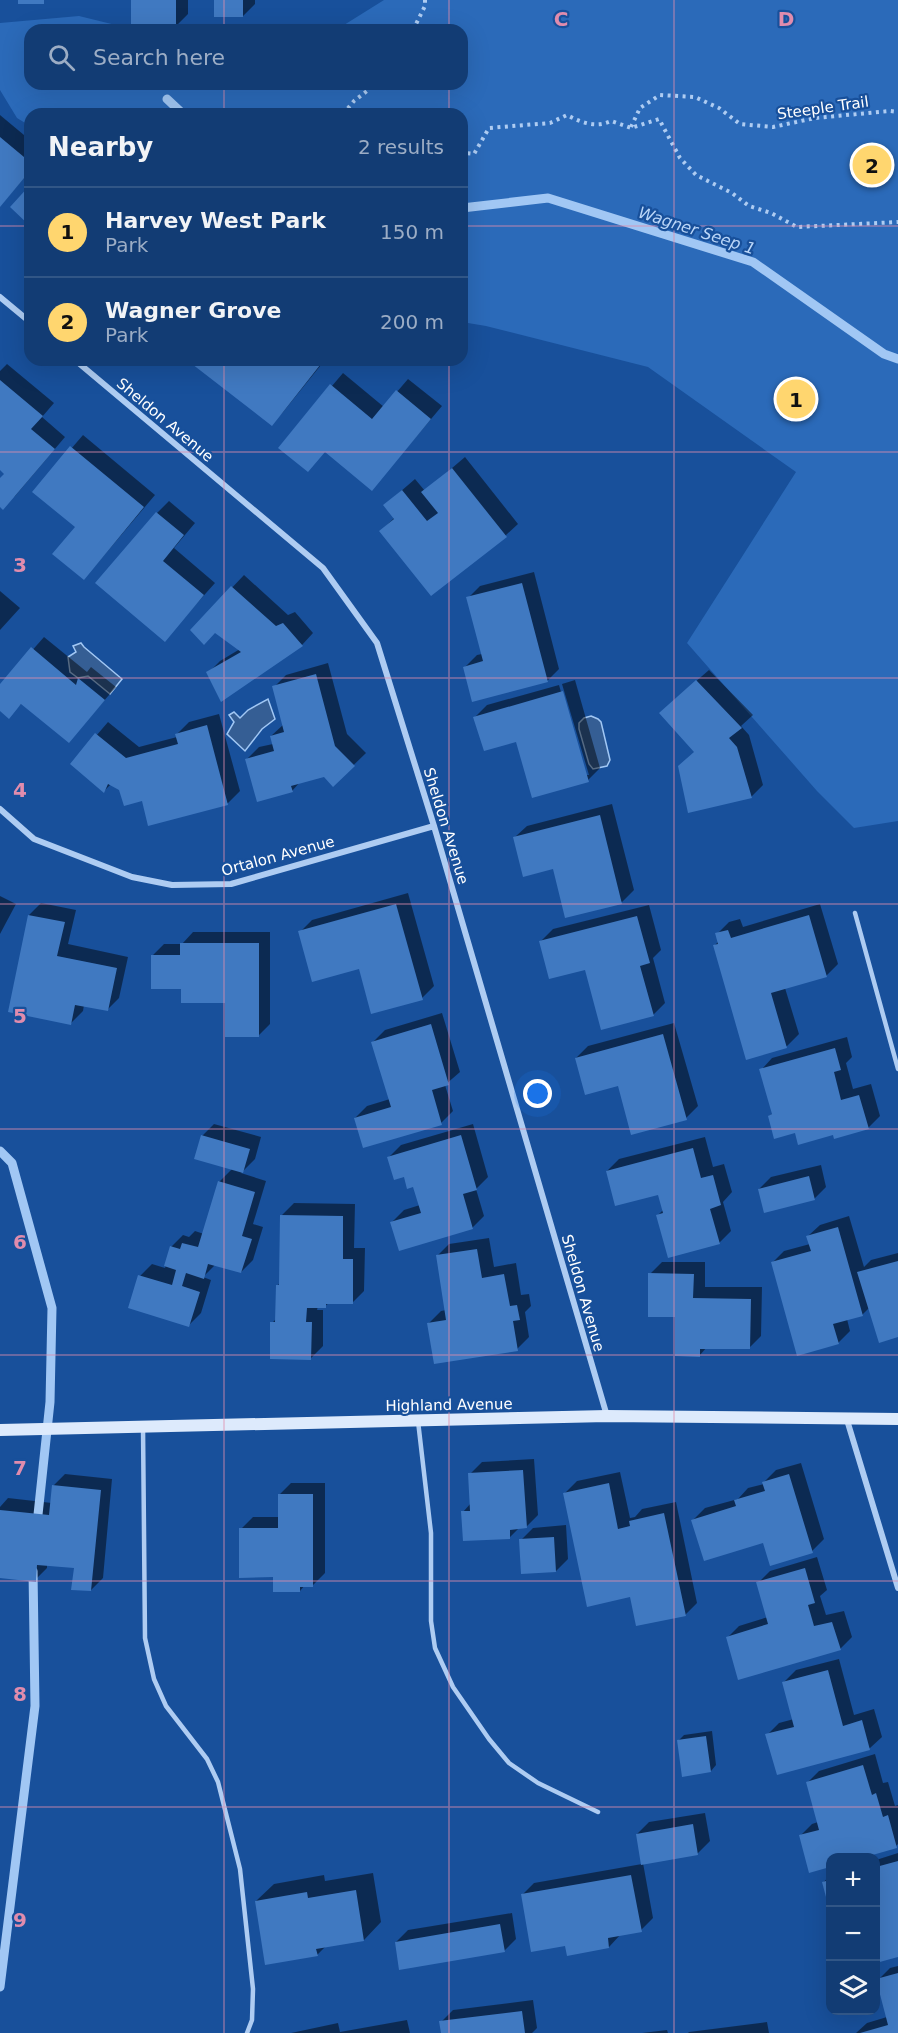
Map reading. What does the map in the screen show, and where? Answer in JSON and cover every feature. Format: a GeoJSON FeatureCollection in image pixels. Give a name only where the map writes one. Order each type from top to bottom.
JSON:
{"type":"FeatureCollection","features":[{"type":"Feature","properties":{"kind":"street"},"geometry":{"type":"LineString","coordinates":[[0,297],[24,317]]}},
{"type":"Feature","properties":{"kind":"street","name":"Sheldon Avenue"},"geometry":{"type":"LineString","coordinates":[[82,366],[323,568],[376,643],[434,826],[607,1416]]}},
{"type":"Feature","properties":{"kind":"street","name":"Ortalon Avenue"},"geometry":{"type":"LineString","coordinates":[[0,809],[34,839],[132,877],[172,885],[231,884],[434,826]]}},
{"type":"Feature","properties":{"kind":"street","name":"Highland Avenue"},"geometry":{"type":"LineString","coordinates":[[0,1430],[607,1416],[898,1419]]}},
{"type":"Feature","properties":{"kind":"street"},"geometry":{"type":"LineString","coordinates":[[848,1420],[898,1588]]}},
{"type":"Feature","properties":{"kind":"lane"},"geometry":{"type":"LineString","coordinates":[[855,914],[898,1069]]}},
{"type":"Feature","properties":{"kind":"lane"},"geometry":{"type":"LineString","coordinates":[[418,1421],[430,1533],[430,1621],[435,1648],[453,1687],[509,1763],[538,1783],[598,1812]]}},
{"type":"Feature","properties":{"kind":"lane"},"geometry":{"type":"LineString","coordinates":[[143,1427],[145,1638],[154,1679],[166,1706],[207,1759],[218,1782],[240,1869],[253,1989],[252,2020],[247,2033]]}},
{"type":"Feature","properties":{"kind":"path"},"geometry":{"type":"LineString","coordinates":[[416,24],[425,6],[425,0]]}},
{"type":"Feature","properties":{"kind":"path"},"geometry":{"type":"LineString","coordinates":[[348,108],[368,90]]}},
{"type":"Feature","properties":{"kind":"path","name":"Steeple Trail"},"geometry":{"type":"LineString","coordinates":[[631,128],[640,108],[660,95],[695,97],[719,108],[740,124],[773,127],[816,118],[898,112]]}},
{"type":"Feature","properties":{"kind":"path"},"geometry":{"type":"LineString","coordinates":[[468,153],[474,154],[489,128],[550,123],[567,115],[587,124],[605,124],[611,121],[631,128],[659,119],[680,158],[696,175],[732,193],[748,206],[771,213],[797,227],[898,222]]}},
{"type":"Feature","properties":{"kind":"shaded area"},"geometry":{"type":"Polygon","coordinates":[[[384,0],[898,0],[898,821],[854,828],[817,791],[687,643],[796,472],[648,367],[468,323],[468,108],[24,108],[24,122],[17,118],[0,90],[0,23],[79,16],[112,24],[24,24],[24,90],[468,90],[468,24],[346,24],[384,0]]]}},
{"type":"Feature","properties":{"kind":"shaded area"},"geometry":{"type":"Polygon","coordinates":[[[81,643],[122,679],[110,694],[88,676],[78,678],[70,672],[68,657],[76,652],[73,646],[81,643]]]}},
{"type":"Feature","properties":{"kind":"shaded area"},"geometry":{"type":"Polygon","coordinates":[[[268,699],[275,719],[262,729],[245,751],[227,734],[234,722],[229,715],[234,712],[240,718],[248,710],[268,699]]]}},
{"type":"Feature","properties":{"kind":"shaded area"},"geometry":{"type":"Polygon","coordinates":[[[591,716],[601,722],[610,760],[607,766],[593,769],[589,764],[579,729],[579,723],[591,716]]]}},
{"type":"Feature","properties":{"kind":"building"},"geometry":{"type":"Polygon","coordinates":[[[18,0],[44,0],[44,4],[18,4],[18,0]]]}},
{"type":"Feature","properties":{"kind":"building"},"geometry":{"type":"Polygon","coordinates":[[[131,0],[176,0],[176,24],[131,24],[131,0]]]}},
{"type":"Feature","properties":{"kind":"building"},"geometry":{"type":"Polygon","coordinates":[[[214,0],[243,0],[243,17],[214,17],[214,0]]]}},
{"type":"Feature","properties":{"kind":"building"},"geometry":{"type":"Polygon","coordinates":[[[0,137],[24,157],[24,178],[0,207],[0,137]]]}},
{"type":"Feature","properties":{"kind":"building"},"geometry":{"type":"Polygon","coordinates":[[[24,192],[24,220],[10,207],[24,192]]]}},
{"type":"Feature","properties":{"kind":"building"},"geometry":{"type":"Polygon","coordinates":[[[195,366],[319,366],[272,426],[195,366]]]}},
{"type":"Feature","properties":{"kind":"building"},"geometry":{"type":"Polygon","coordinates":[[[0,380],[43,416],[31,429],[55,449],[3,510],[0,507],[0,478],[4,474],[0,470],[0,380]]]}},
{"type":"Feature","properties":{"kind":"building"},"geometry":{"type":"Polygon","coordinates":[[[330,384],[372,419],[396,390],[431,419],[372,491],[325,452],[308,472],[278,448],[330,384]]]}},
{"type":"Feature","properties":{"kind":"building"},"geometry":{"type":"Polygon","coordinates":[[[70,446],[144,507],[84,580],[52,554],[75,527],[32,492],[70,446]]]}},
{"type":"Feature","properties":{"kind":"building"},"geometry":{"type":"Polygon","coordinates":[[[452,468],[507,537],[431,596],[379,531],[394,519],[383,505],[402,490],[427,521],[438,513],[421,492],[452,468]]]}},
{"type":"Feature","properties":{"kind":"building"},"geometry":{"type":"Polygon","coordinates":[[[156,512],[184,535],[163,561],[204,595],[165,642],[95,583],[156,512]]]}},
{"type":"Feature","properties":{"kind":"building"},"geometry":{"type":"Polygon","coordinates":[[[522,583],[548,682],[472,702],[463,667],[483,661],[466,597],[522,583]]]}},
{"type":"Feature","properties":{"kind":"building"},"geometry":{"type":"Polygon","coordinates":[[[231,586],[276,626],[283,623],[303,646],[221,702],[206,672],[241,652],[215,633],[204,645],[190,630],[231,586]]]}},
{"type":"Feature","properties":{"kind":"building"},"geometry":{"type":"Polygon","coordinates":[[[31,647],[76,685],[78,678],[105,700],[69,743],[21,704],[9,719],[0,711],[0,684],[31,647]]]}},
{"type":"Feature","properties":{"kind":"building"},"geometry":{"type":"Polygon","coordinates":[[[316,674],[335,746],[355,766],[333,787],[324,777],[291,786],[293,792],[257,802],[245,759],[274,751],[270,736],[284,732],[272,686],[316,674]]]}},
{"type":"Feature","properties":{"kind":"building"},"geometry":{"type":"Polygon","coordinates":[[[696,680],[742,728],[729,738],[737,747],[752,798],[688,813],[678,766],[694,752],[659,713],[696,680]]]}},
{"type":"Feature","properties":{"kind":"building"},"geometry":{"type":"Polygon","coordinates":[[[563,691],[589,782],[532,798],[516,742],[484,751],[473,717],[563,691]]]}},
{"type":"Feature","properties":{"kind":"building"},"geometry":{"type":"Polygon","coordinates":[[[207,725],[228,805],[148,826],[142,801],[124,806],[119,790],[108,784],[104,793],[70,764],[95,733],[126,758],[178,744],[175,734],[207,725]]]}},
{"type":"Feature","properties":{"kind":"building"},"geometry":{"type":"Polygon","coordinates":[[[600,815],[622,904],[565,918],[553,869],[523,877],[513,837],[600,815]]]}},
{"type":"Feature","properties":{"kind":"building"},"geometry":{"type":"Polygon","coordinates":[[[396,904],[423,1000],[371,1014],[359,969],[312,982],[298,931],[396,904]]]}},
{"type":"Feature","properties":{"kind":"building"},"geometry":{"type":"Polygon","coordinates":[[[28,915],[65,922],[57,956],[117,968],[108,1011],[75,1005],[71,1025],[8,1012],[28,915]]]}},
{"type":"Feature","properties":{"kind":"building"},"geometry":{"type":"Polygon","coordinates":[[[809,915],[827,977],[771,993],[787,1048],[746,1060],[713,945],[718,944],[715,933],[728,930],[731,938],[809,915]]]}},
{"type":"Feature","properties":{"kind":"building"},"geometry":{"type":"Polygon","coordinates":[[[637,916],[650,963],[640,966],[654,1016],[601,1030],[585,970],[549,979],[539,941],[637,916]]]}},
{"type":"Feature","properties":{"kind":"building"},"geometry":{"type":"Polygon","coordinates":[[[180,943],[259,943],[259,1037],[225,1037],[225,1003],[181,1003],[181,989],[151,989],[151,955],[180,955],[180,943]]]}},
{"type":"Feature","properties":{"kind":"building"},"geometry":{"type":"Polygon","coordinates":[[[431,1024],[449,1085],[432,1090],[442,1125],[363,1148],[354,1118],[391,1107],[371,1042],[431,1024]]]}},
{"type":"Feature","properties":{"kind":"building"},"geometry":{"type":"Polygon","coordinates":[[[663,1034],[687,1120],[631,1135],[618,1086],[585,1095],[575,1058],[663,1034]]]}},
{"type":"Feature","properties":{"kind":"building"},"geometry":{"type":"Polygon","coordinates":[[[835,1048],[841,1070],[834,1072],[841,1100],[859,1095],[869,1129],[834,1139],[833,1135],[798,1145],[795,1133],[774,1139],[768,1116],[772,1114],[759,1069],[835,1048]]]}},
{"type":"Feature","properties":{"kind":"building"},"geometry":{"type":"Polygon","coordinates":[[[201,1135],[250,1149],[243,1173],[194,1159],[201,1135]]]}},
{"type":"Feature","properties":{"kind":"building"},"geometry":{"type":"Polygon","coordinates":[[[461,1135],[477,1190],[463,1194],[473,1229],[399,1251],[390,1222],[421,1213],[413,1187],[407,1189],[404,1177],[394,1180],[387,1157],[461,1135]]]}},
{"type":"Feature","properties":{"kind":"building"},"geometry":{"type":"Polygon","coordinates":[[[693,1148],[701,1178],[713,1175],[721,1205],[710,1209],[720,1244],[668,1258],[656,1215],[663,1213],[658,1195],[615,1206],[606,1171],[693,1148]]]}},
{"type":"Feature","properties":{"kind":"building"},"geometry":{"type":"Polygon","coordinates":[[[809,1176],[815,1200],[764,1213],[758,1189],[809,1176]]]}},
{"type":"Feature","properties":{"kind":"building"},"geometry":{"type":"Polygon","coordinates":[[[218,1181],[255,1192],[242,1236],[252,1239],[241,1273],[208,1264],[204,1279],[186,1273],[182,1286],[200,1292],[189,1327],[128,1308],[138,1275],[172,1285],[176,1270],[164,1266],[170,1246],[180,1249],[182,1243],[198,1247],[218,1181]]]}},
{"type":"Feature","properties":{"kind":"building"},"geometry":{"type":"Polygon","coordinates":[[[280,1215],[343,1216],[343,1259],[353,1259],[353,1304],[326,1304],[326,1308],[307,1308],[306,1322],[312,1322],[311,1360],[270,1359],[270,1322],[275,1322],[276,1285],[279,1285],[280,1215]]]}},
{"type":"Feature","properties":{"kind":"building"},"geometry":{"type":"Polygon","coordinates":[[[838,1227],[863,1316],[833,1324],[839,1344],[797,1356],[771,1262],[811,1251],[806,1236],[838,1227]]]}},
{"type":"Feature","properties":{"kind":"building"},"geometry":{"type":"Polygon","coordinates":[[[477,1249],[482,1278],[504,1274],[510,1306],[517,1305],[520,1320],[513,1321],[518,1351],[434,1364],[427,1323],[446,1320],[436,1255],[477,1249]]]}},
{"type":"Feature","properties":{"kind":"building"},"geometry":{"type":"Polygon","coordinates":[[[898,1261],[898,1337],[879,1343],[857,1272],[898,1261]]]}},
{"type":"Feature","properties":{"kind":"building"},"geometry":{"type":"Polygon","coordinates":[[[648,1273],[694,1274],[693,1298],[751,1299],[750,1349],[700,1349],[700,1357],[675,1356],[675,1317],[648,1317],[648,1273]]]}},
{"type":"Feature","properties":{"kind":"building"},"geometry":{"type":"Polygon","coordinates":[[[523,1470],[527,1528],[510,1530],[510,1539],[463,1541],[461,1511],[470,1511],[468,1473],[523,1470]]]}},
{"type":"Feature","properties":{"kind":"building"},"geometry":{"type":"Polygon","coordinates":[[[789,1474],[813,1553],[770,1566],[763,1543],[704,1561],[691,1520],[736,1506],[734,1500],[765,1491],[762,1482],[789,1474]]]}},
{"type":"Feature","properties":{"kind":"building"},"geometry":{"type":"Polygon","coordinates":[[[609,1483],[618,1529],[630,1526],[629,1521],[664,1513],[686,1616],[636,1626],[630,1597],[587,1607],[563,1493],[609,1483]]]}},
{"type":"Feature","properties":{"kind":"building"},"geometry":{"type":"Polygon","coordinates":[[[52,1485],[101,1490],[91,1591],[71,1590],[74,1568],[37,1565],[36,1582],[0,1578],[0,1510],[49,1515],[52,1485]]]}},
{"type":"Feature","properties":{"kind":"building"},"geometry":{"type":"Polygon","coordinates":[[[278,1494],[313,1494],[313,1587],[300,1587],[300,1592],[273,1592],[273,1577],[239,1578],[239,1528],[278,1528],[278,1494]]]}},
{"type":"Feature","properties":{"kind":"building"},"geometry":{"type":"Polygon","coordinates":[[[554,1537],[556,1572],[521,1574],[519,1539],[554,1537]]]}},
{"type":"Feature","properties":{"kind":"building"},"geometry":{"type":"Polygon","coordinates":[[[805,1568],[815,1603],[808,1605],[814,1626],[832,1622],[841,1650],[738,1680],[726,1637],[768,1624],[756,1582],[805,1568]]]}},
{"type":"Feature","properties":{"kind":"building"},"geometry":{"type":"Polygon","coordinates":[[[828,1670],[843,1726],[862,1720],[870,1750],[777,1775],[765,1734],[794,1727],[782,1682],[828,1670]]]}},
{"type":"Feature","properties":{"kind":"building"},"geometry":{"type":"Polygon","coordinates":[[[706,1736],[711,1772],[682,1777],[677,1740],[706,1736]]]}},
{"type":"Feature","properties":{"kind":"building"},"geometry":{"type":"Polygon","coordinates":[[[863,1765],[872,1795],[876,1793],[883,1817],[888,1815],[897,1848],[880,1853],[826,1853],[826,1868],[809,1873],[799,1835],[819,1830],[806,1782],[863,1765]]]}},
{"type":"Feature","properties":{"kind":"building"},"geometry":{"type":"Polygon","coordinates":[[[693,1824],[698,1855],[641,1865],[636,1834],[693,1824]]]}},
{"type":"Feature","properties":{"kind":"building"},"geometry":{"type":"Polygon","coordinates":[[[898,1861],[898,1957],[880,1962],[880,1907],[880,1866],[898,1861]]]}},
{"type":"Feature","properties":{"kind":"building"},"geometry":{"type":"Polygon","coordinates":[[[631,1875],[642,1932],[608,1938],[609,1948],[567,1956],[565,1946],[531,1952],[521,1894],[631,1875]]]}},
{"type":"Feature","properties":{"kind":"building"},"geometry":{"type":"Polygon","coordinates":[[[826,1881],[826,1897],[822,1882],[826,1881]]]}},
{"type":"Feature","properties":{"kind":"building"},"geometry":{"type":"Polygon","coordinates":[[[356,1890],[364,1941],[316,1949],[318,1956],[265,1965],[255,1901],[307,1892],[308,1898],[356,1890]]]}},
{"type":"Feature","properties":{"kind":"building"},"geometry":{"type":"Polygon","coordinates":[[[500,1924],[505,1952],[399,1970],[395,1942],[500,1924]]]}},
{"type":"Feature","properties":{"kind":"building"},"geometry":{"type":"Polygon","coordinates":[[[898,1973],[898,2033],[860,2033],[888,2025],[880,1994],[880,1978],[898,1973]]]}},
{"type":"Feature","properties":{"kind":"building"},"geometry":{"type":"Polygon","coordinates":[[[522,2011],[525,2033],[441,2033],[439,2021],[522,2011]]]}},
{"type":"Feature","properties":{"kind":"waterway","name":"Wagner Seep 1"},"geometry":{"type":"LineString","coordinates":[[167,99],[177,108]]}},
{"type":"Feature","properties":{"kind":"waterway","name":"Wagner Seep 1"},"geometry":{"type":"LineString","coordinates":[[468,207],[548,198],[753,262],[884,354],[898,359]]}},
{"type":"Feature","properties":{"kind":"waterway"},"geometry":{"type":"LineString","coordinates":[[0,1151],[12,1163],[52,1308],[50,1402],[37,1524]]}},
{"type":"Feature","properties":{"kind":"waterway"},"geometry":{"type":"LineString","coordinates":[[0,1987],[35,1706],[33,1571]]}},
{"type":"Feature","properties":{"kind":"place","name":"Wagner Grove"},"geometry":{"type":"Point","coordinates":[872,165]}},
{"type":"Feature","properties":{"kind":"place","name":"Harvey West Park"},"geometry":{"type":"Point","coordinates":[796,399]}}]}
